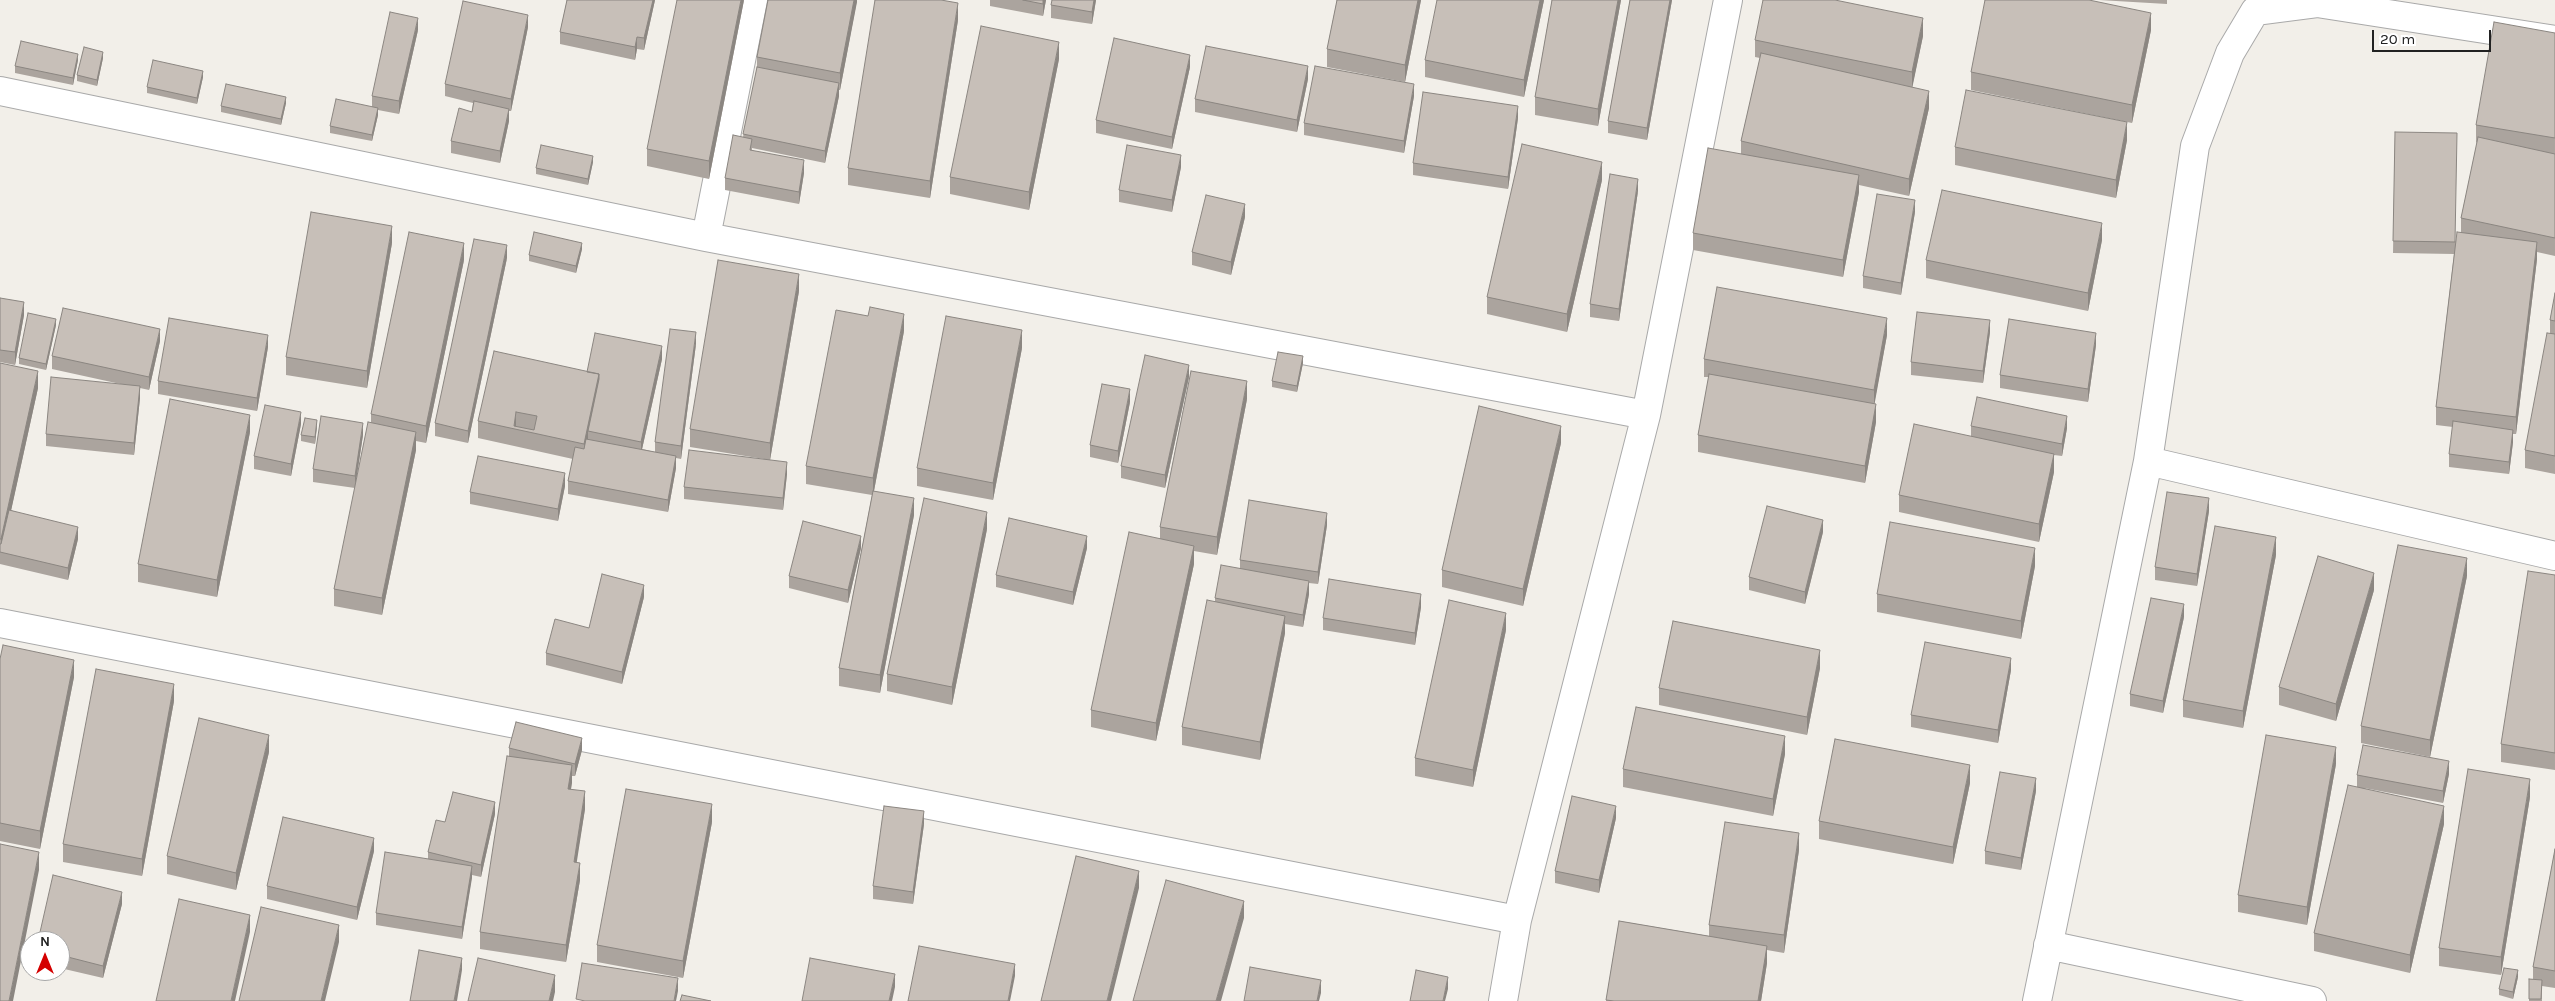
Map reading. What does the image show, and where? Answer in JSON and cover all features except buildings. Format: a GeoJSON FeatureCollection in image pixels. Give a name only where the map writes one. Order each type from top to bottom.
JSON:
{"type":"FeatureCollection","features":[{"type":"Feature","properties":{"kind":"street"},"geometry":{"type":"LineString","coordinates":[[706,237],[753,0]]}},
{"type":"Feature","properties":{"kind":"street"},"geometry":{"type":"LineString","coordinates":[[1503,1001],[1517,920],[1646,415],[1728,0]]}},
{"type":"Feature","properties":{"kind":"street"},"geometry":{"type":"LineString","coordinates":[[2037,1001],[2148,461],[2196,146],[2230,53],[2255,11],[2317,3],[2555,40]]}},
{"type":"Feature","properties":{"kind":"street"},"geometry":{"type":"LineString","coordinates":[[0,92],[706,237],[1646,415]]}},
{"type":"Feature","properties":{"kind":"street"},"geometry":{"type":"LineString","coordinates":[[2148,461],[2555,556]]}},
{"type":"Feature","properties":{"kind":"street"},"geometry":{"type":"LineString","coordinates":[[0,623],[1517,920]]}},
{"type":"Feature","properties":{"kind":"street"},"geometry":{"type":"LineString","coordinates":[[2048,945],[2312,1001]]}}]}
